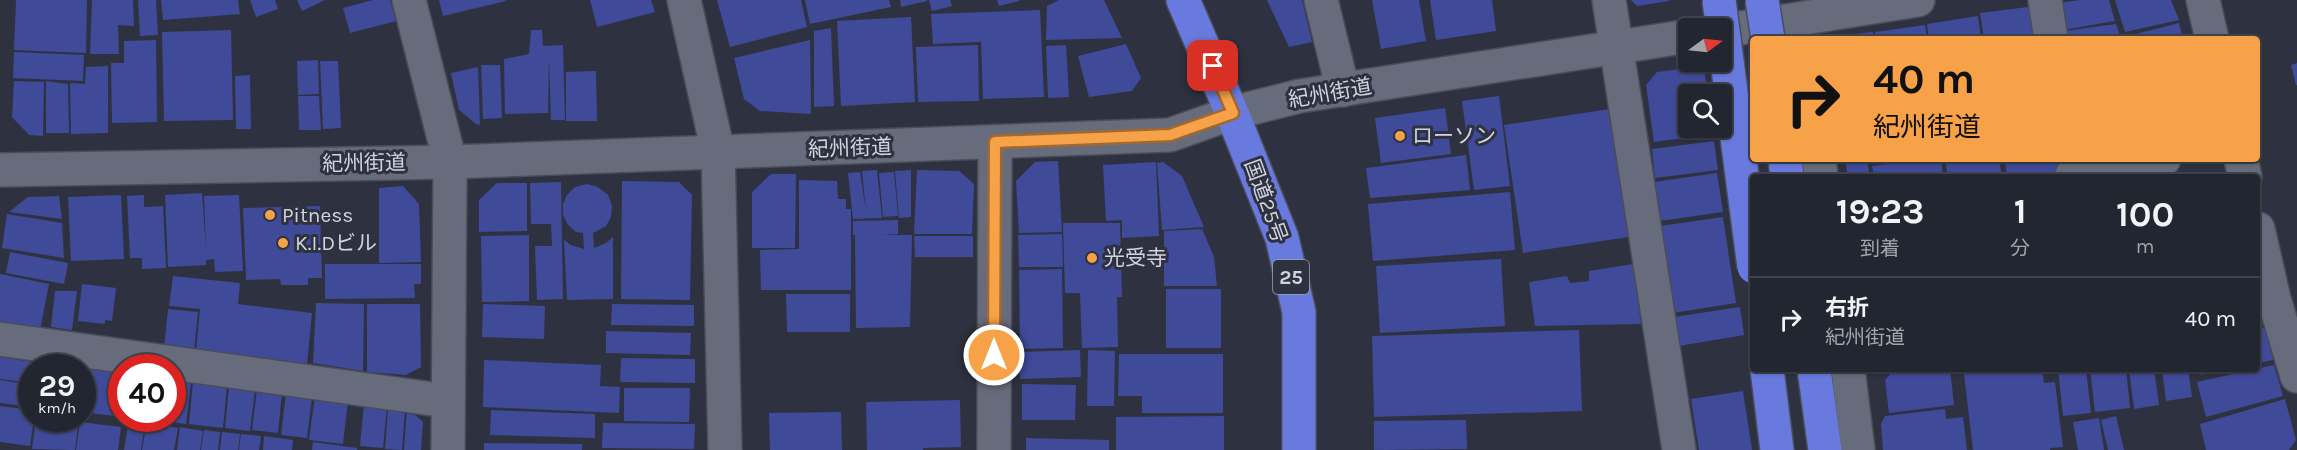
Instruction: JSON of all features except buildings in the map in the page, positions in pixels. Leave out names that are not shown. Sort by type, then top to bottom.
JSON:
[{"type":"highway","name":"国道25号","points":[[1183,0],[1233,113],[1282,238],[1299,312],[1299,450]]},
{"type":"highway","points":[[1719,0],[1750,236]]},
{"type":"highway","points":[[1767,372],[1777,450]]},
{"type":"highway","points":[[1814,372],[1825,450]]},
{"type":"street","points":[[409,0],[450,162],[448,450]]},
{"type":"street","points":[[684,0],[718,153],[725,450]]},
{"type":"street","points":[[1321,0],[1343,90]]},
{"type":"street","points":[[1609,0],[1679,450]]},
{"type":"street","points":[[1732,29],[1918,0]]},
{"type":"street","points":[[2044,0],[2050,36]]},
{"type":"street","points":[[2203,0],[2211,36]]},
{"type":"street","name":"紀州街道","points":[[0,170],[450,162],[1170,135],[1233,113],[1300,96],[1678,38]]},
{"type":"street","points":[[994,450],[995,142]]},
{"type":"street","points":[[2071,170],[2139,162]]},
{"type":"street","points":[[2260,237],[2297,376]]},
{"type":"street","points":[[0,339],[447,401]]},
{"type":"street","points":[[1824,372],[1834,450]]},
{"type":"street","points":[[1848,372],[1858,450]]},
{"type":"place","name":"ローソン","points":[[1400,136]]},
{"type":"place","name":"Pitness","points":[[270,215]]},
{"type":"place","name":"K.I.Dビル","points":[[283,243]]},
{"type":"place","name":"光受寺","points":[[1092,258]]},
{"type":"route","points":[[994,355],[995,142],[1170,135],[1233,113],[1213,66]]}]
